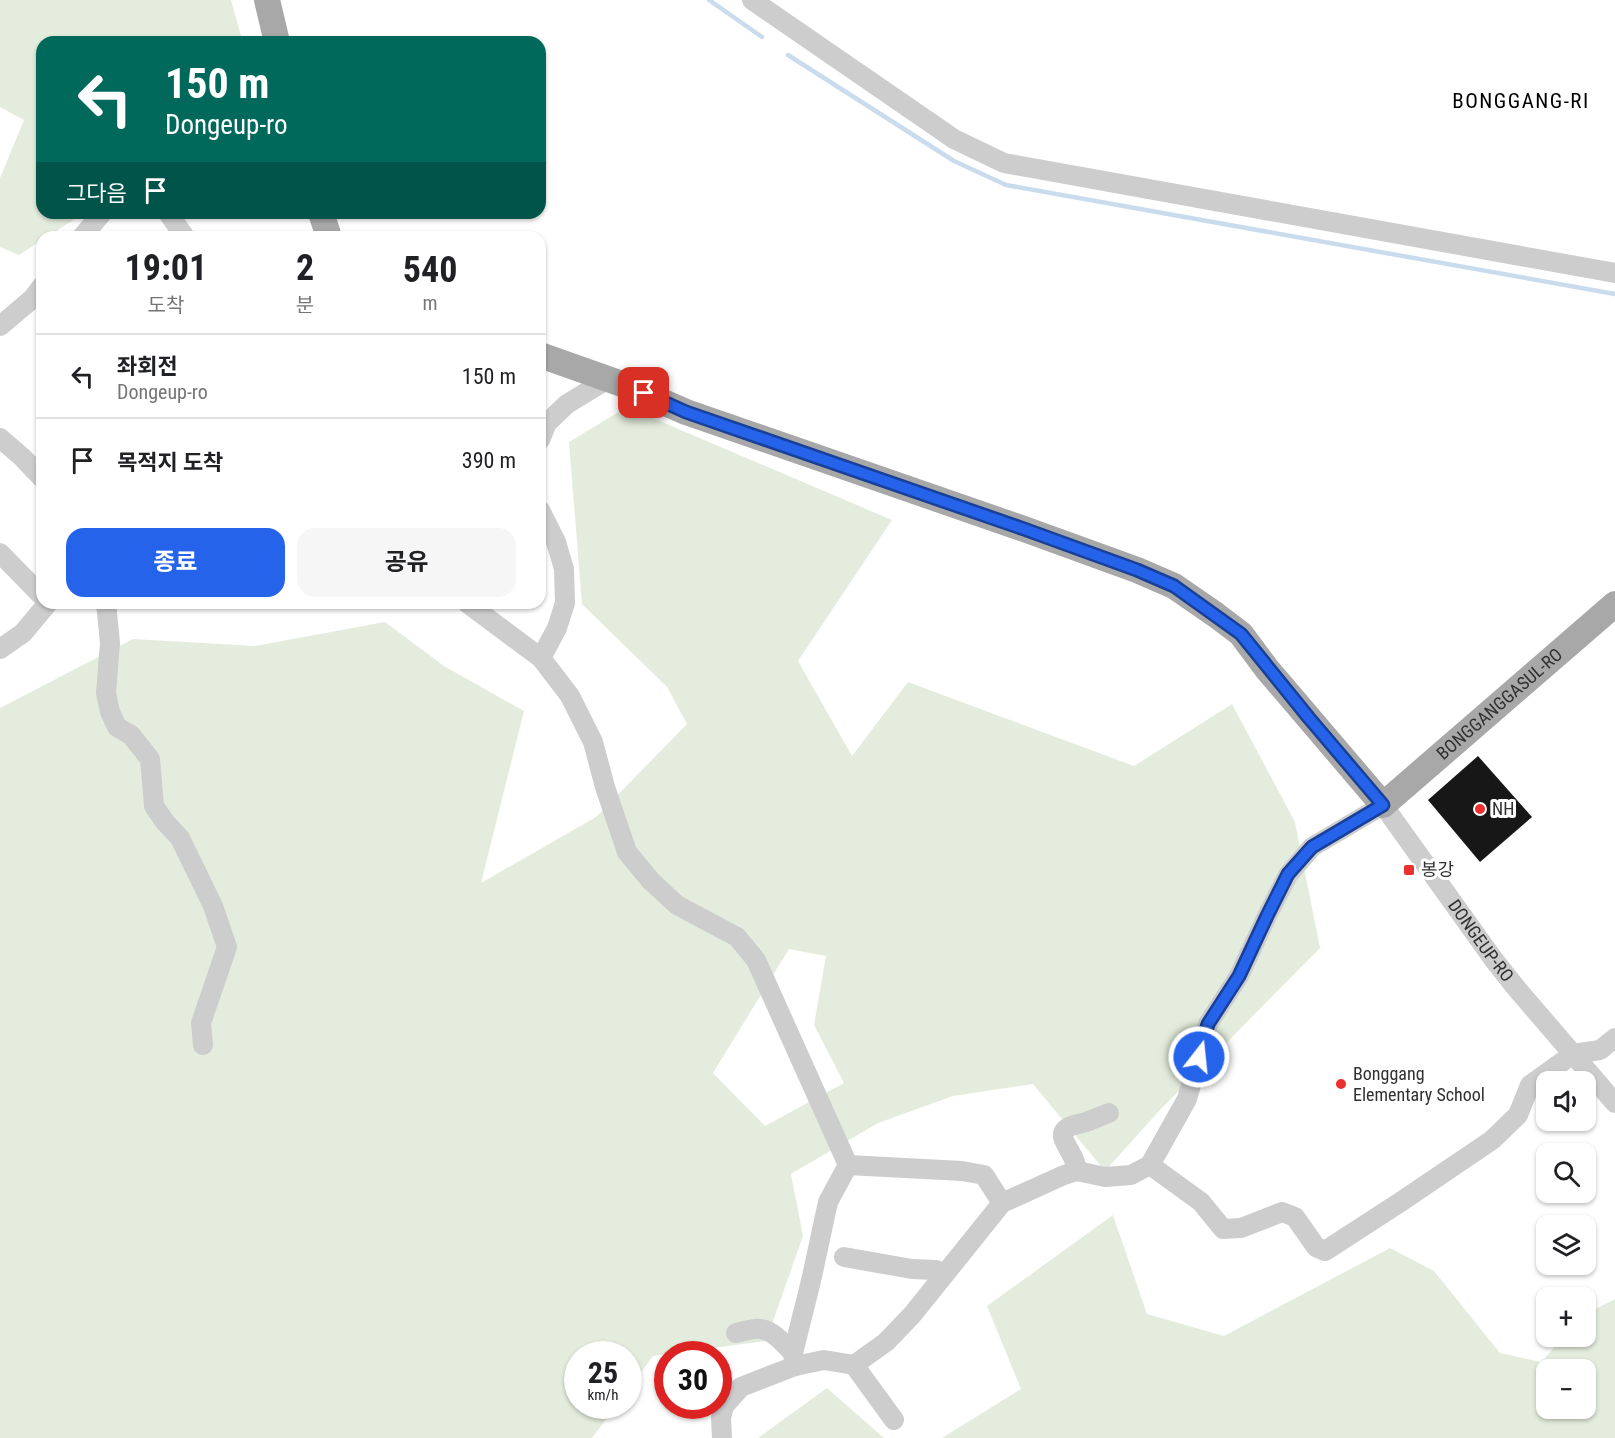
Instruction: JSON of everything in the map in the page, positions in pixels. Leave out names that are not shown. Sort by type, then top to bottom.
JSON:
[{"type":"main road","points":[[267,0],[273,36]]},
{"type":"main road","name":"DONGEUP-RO","points":[[546,357],[608,378],[686,412],[1024,529],[1137,570],[1174,586],[1241,634],[1275,678],[1383,805]]},
{"type":"main road","name":"BONGGANGGASUL-RO","points":[[1383,805],[1615,604]]},
{"type":"street","points":[[752,0],[954,139],[1004,163],[1615,273]]},
{"type":"street","points":[[87,231],[97,219]]},
{"type":"street","points":[[0,326],[36,294]]},
{"type":"street","points":[[546,425],[567,404],[608,378]]},
{"type":"street","points":[[0,438],[36,472]]},
{"type":"street","points":[[541,658],[557,628],[565,603],[564,569],[556,542],[546,522]]},
{"type":"street","points":[[0,553],[36,590]]},
{"type":"street","points":[[0,649],[23,633],[43,609]]},
{"type":"street","points":[[107,609],[110,644],[106,693],[110,712],[117,727],[131,735],[150,759],[154,806],[180,838],[213,906],[226,947],[201,1023],[203,1045]]},
{"type":"street","points":[[475,609],[541,658],[570,696],[593,742],[605,787],[627,852],[651,881],[677,905],[737,937],[756,960],[848,1165]]},
{"type":"street","points":[[854,1365],[886,1342],[912,1315],[1002,1203],[1077,1171],[1105,1177],[1122,1176],[1131,1175],[1150,1165],[1187,1099],[1208,1024],[1239,976],[1288,874],[1312,847],[1383,805]]},
{"type":"street","name":"DONGEUP-RO","points":[[1383,805],[1494,960],[1615,1103]]},
{"type":"street","points":[[1150,1165],[1201,1202],[1223,1228],[1241,1228],[1282,1212],[1295,1217],[1316,1247],[1325,1251],[1492,1140],[1518,1115],[1530,1085],[1573,1054],[1600,1050],[1615,1038]]},
{"type":"street","points":[[1077,1171],[1077,1163],[1064,1141],[1064,1131],[1072,1125],[1109,1113]]},
{"type":"street","points":[[848,1165],[962,1171],[984,1175],[1002,1203]]},
{"type":"street","points":[[794,1360],[828,1202],[848,1165]]},
{"type":"street","points":[[844,1257],[912,1269],[936,1270],[945,1274]]},
{"type":"street","points":[[736,1333],[756,1328],[764,1329],[777,1338],[794,1360]]},
{"type":"street","points":[[722,1438],[721,1418],[724,1406],[741,1387],[794,1360],[824,1360],[854,1365],[894,1420]]},
{"type":"green space","points":[[0,0],[231,0],[241,36],[36,36],[36,219],[75,219],[56,231],[36,231],[36,244],[19,255],[0,247],[0,178],[24,120],[0,107]]},
{"type":"green space","points":[[627,407],[892,520],[798,661],[852,756],[908,682],[1134,766],[1232,704],[1295,822],[1320,948],[1159,1111],[1105,1171],[1033,1084],[953,1096],[878,1123],[791,1174],[803,1236],[766,1341],[732,1346],[732,1341],[654,1341],[654,1356],[642,1371],[642,1341],[564,1341],[564,1419],[606,1419],[592,1438],[0,1438],[0,708],[133,639],[255,646],[385,622],[444,666],[524,711],[481,883],[596,817],[687,724],[667,687],[582,604],[569,442]],"holes":[[[789,949],[826,956],[814,1025],[844,1083],[765,1126],[713,1073]]]},
{"type":"green space","points":[[1113,1215],[1147,1314],[1224,1336],[1390,1248],[1434,1271],[1500,1353],[1536,1361],[1536,1419],[1596,1419],[1596,1359],[1544,1359],[1555,1347],[1596,1347],[1596,1309],[1615,1299],[1615,1438],[942,1438],[1021,1389],[987,1306]]},
{"type":"green space","points":[[827,1388],[884,1438],[758,1438]]},
{"type":"building","name":"NH","points":[[1478,756],[1532,817],[1480,862],[1428,800]]},
{"type":"waterway","points":[[709,0],[762,37]]},
{"type":"waterway","points":[[788,55],[954,161],[1006,185],[1615,294]]},
{"type":"place","name":"NH","points":[[1480,809]]},
{"type":"place","name":"봉강","points":[[1409,870]]},
{"type":"place","name":"Bonggang Elementary School","points":[[1341,1084]]},
{"type":"district","name":"BONGGANG-RI","points":[[1521,101]]},
{"type":"route","points":[[644,393],[686,412],[1137,570],[1174,586],[1241,634],[1267,669],[1383,805],[1312,847],[1288,874],[1239,976],[1208,1024],[1199,1057]]}]
